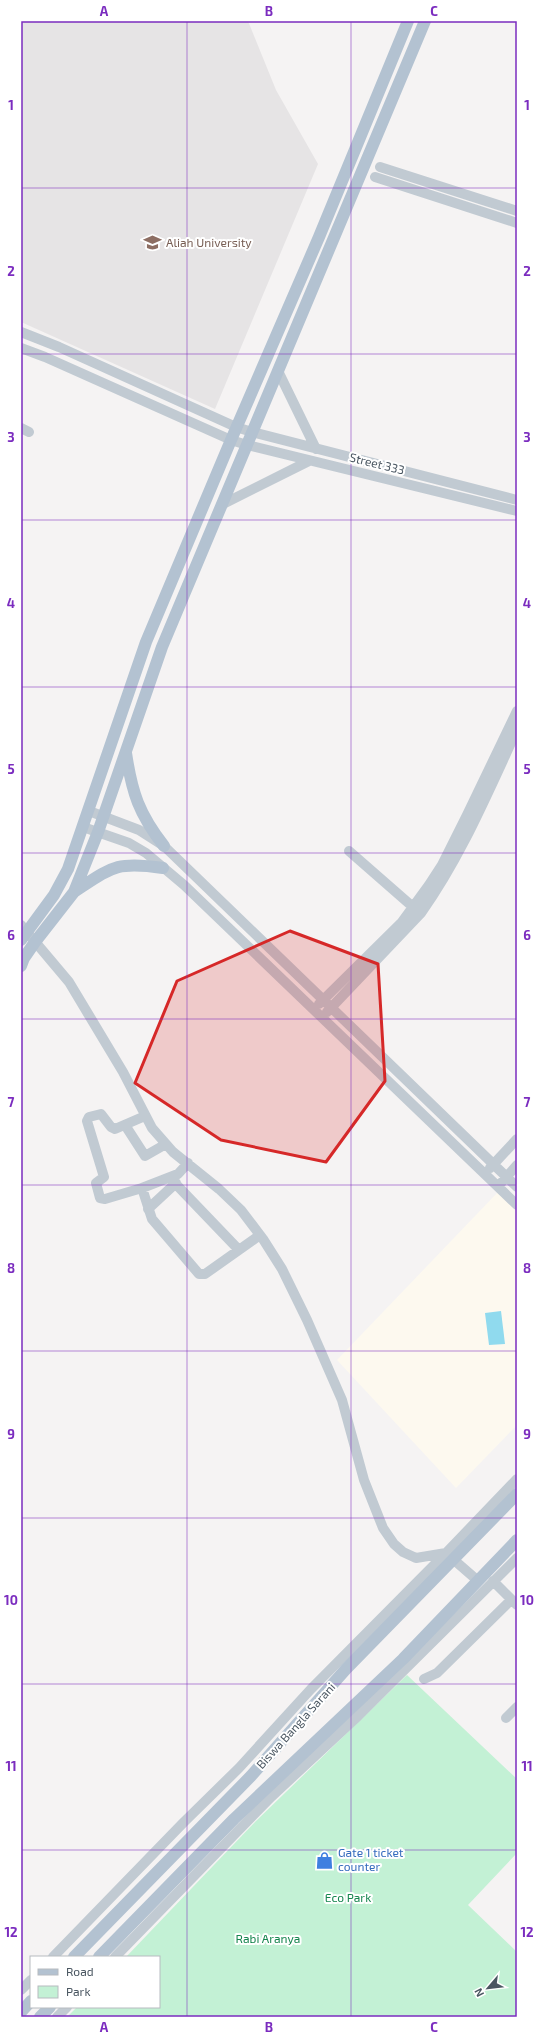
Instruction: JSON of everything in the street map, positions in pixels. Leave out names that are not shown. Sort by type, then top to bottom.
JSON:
[{"type":"main road","points":[[23,933],[61,884],[89,811],[146,642],[236,427],[312,252],[408,21]]},
{"type":"main road","points":[[21,966],[24,958],[35,942],[74,892],[98,832],[162,647],[425,21]]},
{"type":"main road","points":[[126,750],[136,801],[144,818],[164,846]]},
{"type":"main road","points":[[74,892],[98,876],[117,867],[139,865],[163,868]]},
{"type":"main road","name":"Biswa Bangla Sarani","points":[[75,1956],[251,1776],[346,1669],[450,1557],[517,1494]]},
{"type":"main road","name":"Biswa Bangla Sarani","points":[[100,1956],[234,1819],[403,1659],[477,1580],[517,1540]]},
{"type":"main road","points":[[21,2012],[30,2002]]},
{"type":"main road","points":[[40,2017],[49,2008]]},
{"type":"street","points":[[380,167],[517,211]]},
{"type":"street","points":[[375,177],[517,223]]},
{"type":"street","name":"Street 333","points":[[21,332],[59,347],[236,427],[517,500]]},
{"type":"street","name":"Street 333","points":[[21,348],[45,357],[231,440],[309,461],[517,511]]},
{"type":"street","points":[[278,371],[316,449]]},
{"type":"street","points":[[221,505],[309,461]]},
{"type":"street","points":[[314,1010],[402,922],[413,907],[442,864],[517,711]]},
{"type":"street","points":[[322,1017],[421,914],[433,897],[451,868],[517,730]]},
{"type":"street","points":[[89,811],[139,830],[164,846],[517,1187]]},
{"type":"street","points":[[83,827],[128,843],[146,853],[184,885],[517,1205]]},
{"type":"street","points":[[349,851],[413,907]]},
{"type":"street","points":[[23,933],[35,942],[69,982],[123,1072],[152,1128],[166,1144],[233,1202],[260,1235],[282,1269],[325,1359],[342,1400],[364,1480],[383,1528],[394,1544],[403,1552],[416,1558],[450,1557],[477,1580]]},
{"type":"street","points":[[145,1116],[115,1129],[101,1114],[89,1117],[88,1121],[104,1177],[96,1183],[100,1198],[105,1199],[173,1181]]},
{"type":"street","points":[[125,1125],[144,1156],[166,1144]]},
{"type":"street","points":[[484,1174],[517,1139]]},
{"type":"street","points":[[148,1209],[188,1163]]},
{"type":"street","points":[[498,1187],[517,1165]]},
{"type":"street","points":[[173,1181],[239,1250]]},
{"type":"street","points":[[142,1188],[152,1219],[201,1275],[260,1235]]},
{"type":"street","points":[[54,1956],[184,1822],[239,1768],[311,1689],[450,1557],[517,1479]]},
{"type":"street","points":[[116,1956],[271,1797],[358,1716],[493,1581],[513,1568],[517,1558]]},
{"type":"street","points":[[495,1563],[513,1568]]},
{"type":"street","points":[[424,1679],[437,1673],[514,1602],[493,1581]]},
{"type":"street","points":[[506,1718],[517,1707]]},
{"type":"street","points":[[21,1990],[30,1981]]},
{"type":"street","points":[[57,2017],[66,2008]]},
{"type":"highlighted area","points":[[290,931],[378,964],[385,1081],[326,1162],[221,1140],[135,1083],[177,981]]},
{"type":"shaded area","name":"Aliah University","points":[[21,21],[248,21],[276,90],[318,164],[215,409],[21,322]]},
{"type":"shaded area","points":[[499,1191],[517,1208],[517,1425],[456,1488],[337,1360]]},
{"type":"green space","name":"Eco Park","points":[[407,1675],[517,1779],[517,1853],[468,1905],[517,1952],[517,2017],[67,2017],[76,2008],[160,2008],[160,1956],[127,1956],[256,1821]]},
{"type":"water","points":[[501,1311],[505,1344],[489,1345],[485,1313]]},
{"type":"place","name":"Aliah University","points":[[153,243]]},
{"type":"place","name":"Gate 1 ticket counter","points":[[325,1860]]},
{"type":"park label","name":"Rabi Aranya","points":[[268,1939]]}]
